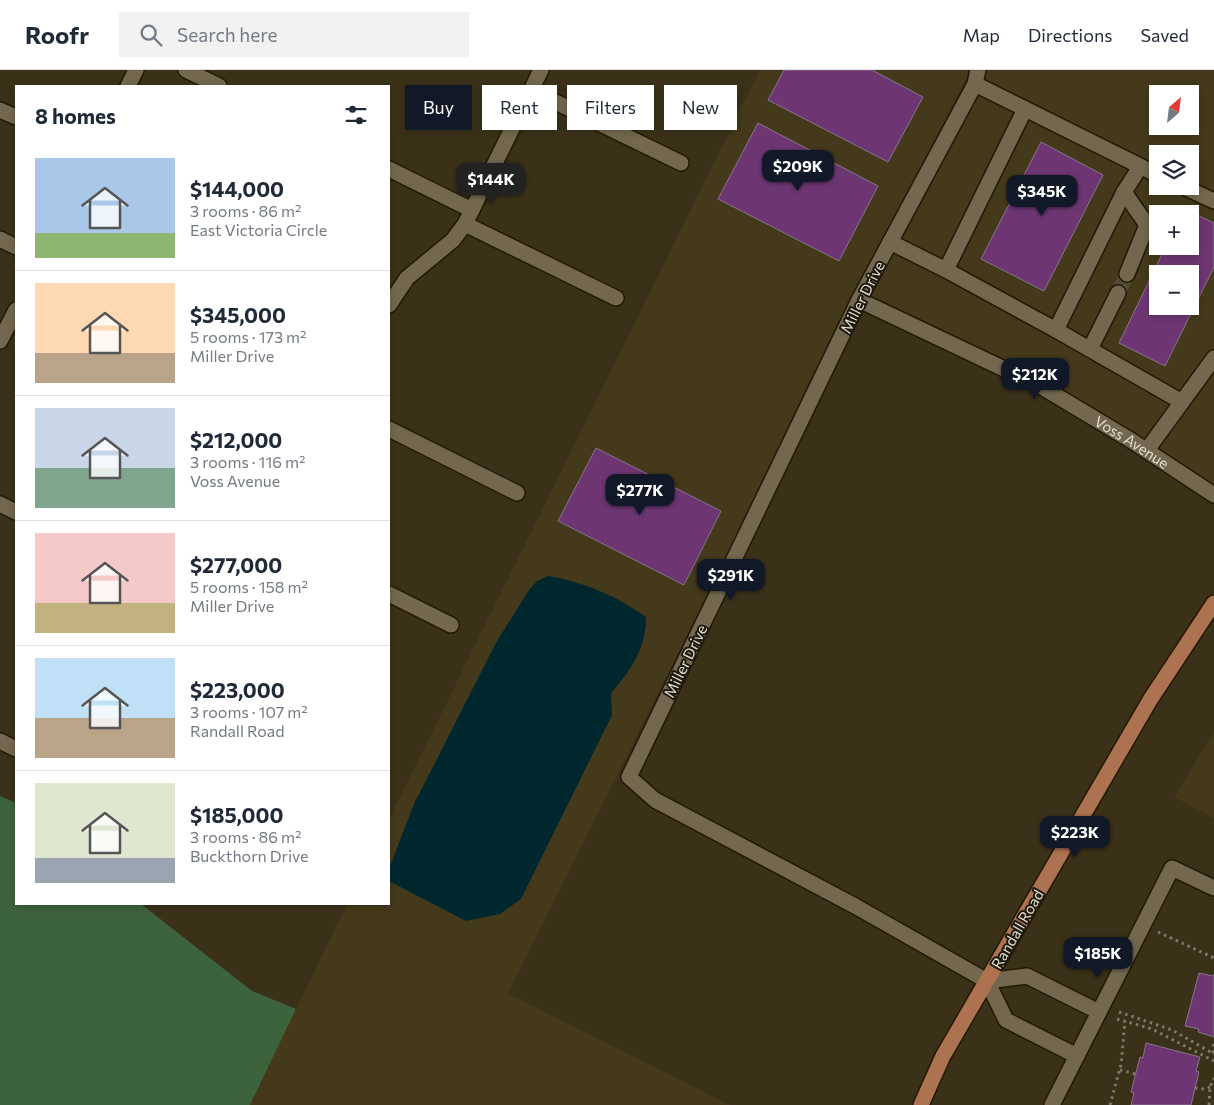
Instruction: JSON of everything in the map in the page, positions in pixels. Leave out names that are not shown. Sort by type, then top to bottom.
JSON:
[{"type":"main road","name":"Randall Road","points":[[921,1105],[943,1056],[1150,700],[1214,603]]},
{"type":"street","points":[[128,85],[136,70]]},
{"type":"street","points":[[186,70],[217,85]]},
{"type":"street","points":[[534,85],[541,70]]},
{"type":"street","points":[[977,77],[1025,109],[1149,171]]},
{"type":"street","name":"Miller Drive","points":[[977,77],[859,300],[629,777],[655,800],[855,906],[987,981]]},
{"type":"street","points":[[557,103],[680,163]]},
{"type":"street","points":[[946,270],[1025,109]]},
{"type":"street","points":[[0,110],[15,117]]},
{"type":"street","points":[[390,304],[407,278],[453,240],[468,217],[511,130]]},
{"type":"street","points":[[1056,330],[1124,192],[1140,167]]},
{"type":"street","points":[[390,171],[468,217],[616,298]]},
{"type":"street","points":[[1124,192],[1147,225],[1127,274]]},
{"type":"street","points":[[1199,194],[1214,202]]},
{"type":"street","points":[[0,239],[15,246]]},
{"type":"street","points":[[890,242],[1056,330],[1182,402]]},
{"type":"street","points":[[1090,349],[1118,293]]},
{"type":"street","name":"Voss Avenue","points":[[859,300],[1042,387],[1147,450],[1214,495]]},
{"type":"street","points":[[0,341],[14,319]]},
{"type":"street","points":[[1147,450],[1214,358]]},
{"type":"street","points":[[390,429],[518,493]]},
{"type":"street","points":[[0,504],[15,512]]},
{"type":"street","points":[[390,594],[451,625]]},
{"type":"street","points":[[0,741],[15,748]]},
{"type":"street","points":[[1052,1105],[1077,1056],[1106,1015],[1172,868],[1214,888]]},
{"type":"street","points":[[1077,1056],[1006,1020],[987,981],[1027,976],[1106,1015]]},
{"type":"path","points":[[1155,930],[1192,950],[1214,958]]},
{"type":"path","points":[[1115,1011],[1152,1021],[1214,1054]]},
{"type":"path","points":[[1106,1015],[1152,1028],[1213,1061],[1214,1041]]},
{"type":"path","points":[[1110,1105],[1120,1070],[1125,1021]]},
{"type":"path","points":[[1120,1070],[1135,1074]]},
{"type":"path","points":[[1209,1105],[1210,1087],[1214,1078]]},
{"type":"path","points":[[1195,1088],[1206,1089],[1210,1087]]},
{"type":"shaded area","points":[[760,70],[970,70],[508,993],[730,1105],[250,1105],[347,905],[390,905],[390,817],[730,130],[737,130],[737,116]]},
{"type":"shaded area","points":[[988,70],[1214,70],[1214,490],[868,295],[978,93]]},
{"type":"shaded area","points":[[1214,732],[1214,818],[1174,797]]},
{"type":"green space","points":[[0,796],[15,803],[15,905],[142,905],[252,991],[296,1009],[250,1105],[0,1105]]},
{"type":"water","points":[[548,576],[588,586],[611,596],[646,617],[644,638],[631,667],[611,693],[612,715],[521,899],[500,914],[466,921],[390,882],[390,866],[414,804],[497,641],[529,590],[537,581]]},
{"type":"building","points":[[784,70],[872,70],[923,97],[888,162],[768,100]]},
{"type":"building","points":[[758,123],[878,186],[839,261],[718,199]]},
{"type":"building","points":[[1041,142],[1103,175],[1044,291],[981,259]]},
{"type":"building","points":[[1199,216],[1214,223],[1214,267],[1199,297],[1199,265],[1157,265],[1162,255],[1199,255]]},
{"type":"building","points":[[1149,281],[1149,315],[1190,315],[1165,366],[1119,343]]},
{"type":"building","points":[[596,448],[721,511],[684,585],[558,521]]},
{"type":"building","points":[[1199,973],[1213,976],[1214,974],[1214,1037],[1198,1032],[1199,1029],[1185,1026]]},
{"type":"building","points":[[1146,1043],[1200,1057],[1196,1071],[1199,1072],[1191,1105],[1131,1105],[1134,1093],[1131,1092],[1140,1057],[1143,1058]]},
{"type":"tunnel","points":[[1118,293],[1127,274]]}]
